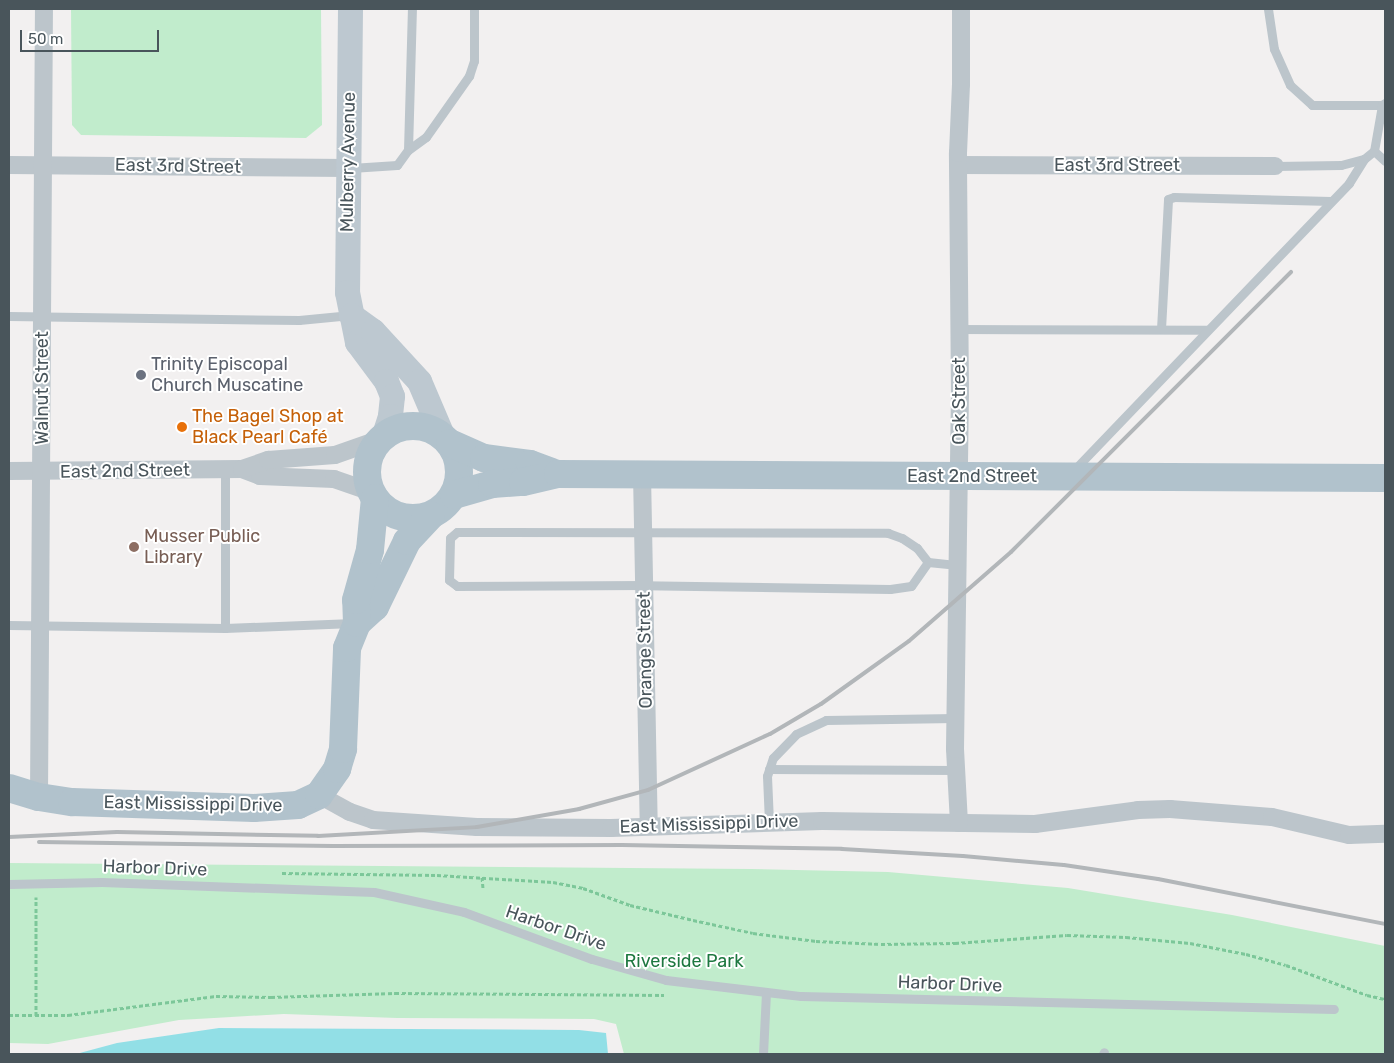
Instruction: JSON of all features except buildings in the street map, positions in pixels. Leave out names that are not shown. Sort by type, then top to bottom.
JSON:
[{"type":"main road","name":"Mulberry Avenue","points":[[350,9],[346,292],[357,342],[386,381],[392,396],[390,416],[381,438]]},
{"type":"main road","points":[[351,315],[373,331],[419,381],[446,439],[457,455],[460,468],[459,482],[454,495],[444,507],[431,515],[407,541],[375,607],[357,623]]},
{"type":"main road","points":[[319,794],[337,770],[343,749],[348,648],[357,623],[356,600],[370,550],[373,495],[367,478],[367,465],[371,452],[381,438],[406,425],[419,425],[446,439]]},
{"type":"main road","name":"East 2nd Street","points":[[446,439],[484,458],[530,464],[558,474]]},
{"type":"main road","name":"East 2nd Street","points":[[454,495],[492,484],[522,482],[558,474],[1385,478]]},
{"type":"main road","points":[[373,495],[391,512],[404,517],[418,518],[431,515]]},
{"type":"main road","name":"East Mississippi Drive","points":[[9,788],[39,797],[72,802],[254,808],[298,805],[319,794]]},
{"type":"main road","name":"East Mississippi Drive","points":[[9,805],[39,797]]},
{"type":"street","name":"Walnut Street","points":[[39,797],[44,9]]},
{"type":"street","name":"Oak Street","points":[[959,823],[956,770],[955,600],[958,565],[959,476],[961,9]]},
{"type":"street","name":"East 3rd Street","points":[[9,165],[348,168]]},
{"type":"street","name":"East 3rd Street","points":[[959,165],[1275,166]]},
{"type":"street","name":"East 2nd Street","points":[[233,470],[268,460],[335,455],[381,438]]},
{"type":"street","name":"East 2nd Street","points":[[9,471],[233,470],[260,476],[334,479],[373,495]]},
{"type":"street","name":"Orange Street","points":[[642,474],[649,826]]},
{"type":"street","name":"East Mississippi Drive","points":[[319,794],[350,812],[373,820],[497,828],[769,822],[1035,824],[1138,810],[1170,809],[1272,817],[1350,836],[1385,834]]},
{"type":"lane","points":[[408,150],[412,9]]},
{"type":"lane","points":[[348,168],[397,165],[408,150],[426,137],[469,76],[474,61],[474,9]]},
{"type":"lane","points":[[1069,476],[1331,201],[1348,182],[1364,159],[1374,151],[1384,104],[1312,105],[1290,85],[1274,49],[1268,9]]},
{"type":"lane","points":[[1374,151],[1385,161]]},
{"type":"lane","points":[[1275,166],[1341,165],[1364,159]]},
{"type":"lane","points":[[1161,329],[1168,199],[1174,196],[1331,201]]},
{"type":"lane","points":[[9,316],[299,320],[351,315]]},
{"type":"lane","points":[[959,329],[1207,330]]},
{"type":"lane","points":[[225,628],[233,470]]},
{"type":"lane","points":[[928,562],[911,586],[890,589],[644,585],[457,586],[449,580],[450,538],[457,532],[888,533],[902,538],[917,548],[928,562],[958,565]]},
{"type":"lane","points":[[9,625],[225,628],[357,623]]},
{"type":"lane","points":[[769,822],[767,776],[773,758],[782,746],[796,734],[826,720],[956,718]]},
{"type":"lane","points":[[769,770],[956,770]]},
{"type":"lane","name":"Harbor Drive","points":[[9,884],[102,882],[374,892],[464,912],[592,959],[673,981],[801,996],[1334,1009]]},
{"type":"lane","points":[[763,1054],[766,992]]},
{"type":"path","points":[[278,873],[482,878],[553,882],[583,888],[630,905],[710,924],[753,933],[816,941],[880,944],[955,943],[1067,935],[1126,937],[1190,943],[1270,961],[1367,995],[1385,999]]},
{"type":"path","points":[[482,878],[483,889]]},
{"type":"path","points":[[36,883],[36,1016]]},
{"type":"path","points":[[9,1015],[36,1016],[122,1009],[216,996],[271,997],[395,993],[670,995],[673,981]]},
{"type":"green space","points":[[71,9],[321,9],[322,125],[306,138],[81,135],[72,125]]},
{"type":"green space","name":"Riverside Park","points":[[9,863],[751,869],[888,872],[1068,888],[1232,915],[1385,946],[1385,1054],[622,1054],[9,1045]]},
{"type":"water","points":[[179,1023],[614,1026],[622,1054],[9,1054]]},
{"type":"pier","points":[[284,1014],[397,1018],[594,1019],[616,1024],[624,1054],[608,1054],[606,1033],[579,1030],[219,1028],[117,1043],[76,1054],[9,1054],[9,1043],[48,1044],[179,1020]]},
{"type":"railway","points":[[9,837],[117,832],[318,836],[477,827],[579,809],[648,790],[770,734],[821,704],[909,641],[1011,552],[1291,272]]},
{"type":"railway","points":[[39,842],[333,846],[622,845],[842,849],[963,856],[1064,865],[1158,879],[1385,924]]},
{"type":"place","name":"Trinity Episcopal Church Muscatine","points":[[141,375]]},
{"type":"place","name":"The Bagel Shop at Black Pearl Café","points":[[182,427]]},
{"type":"place","name":"Musser Public Library","points":[[134,547]]}]
